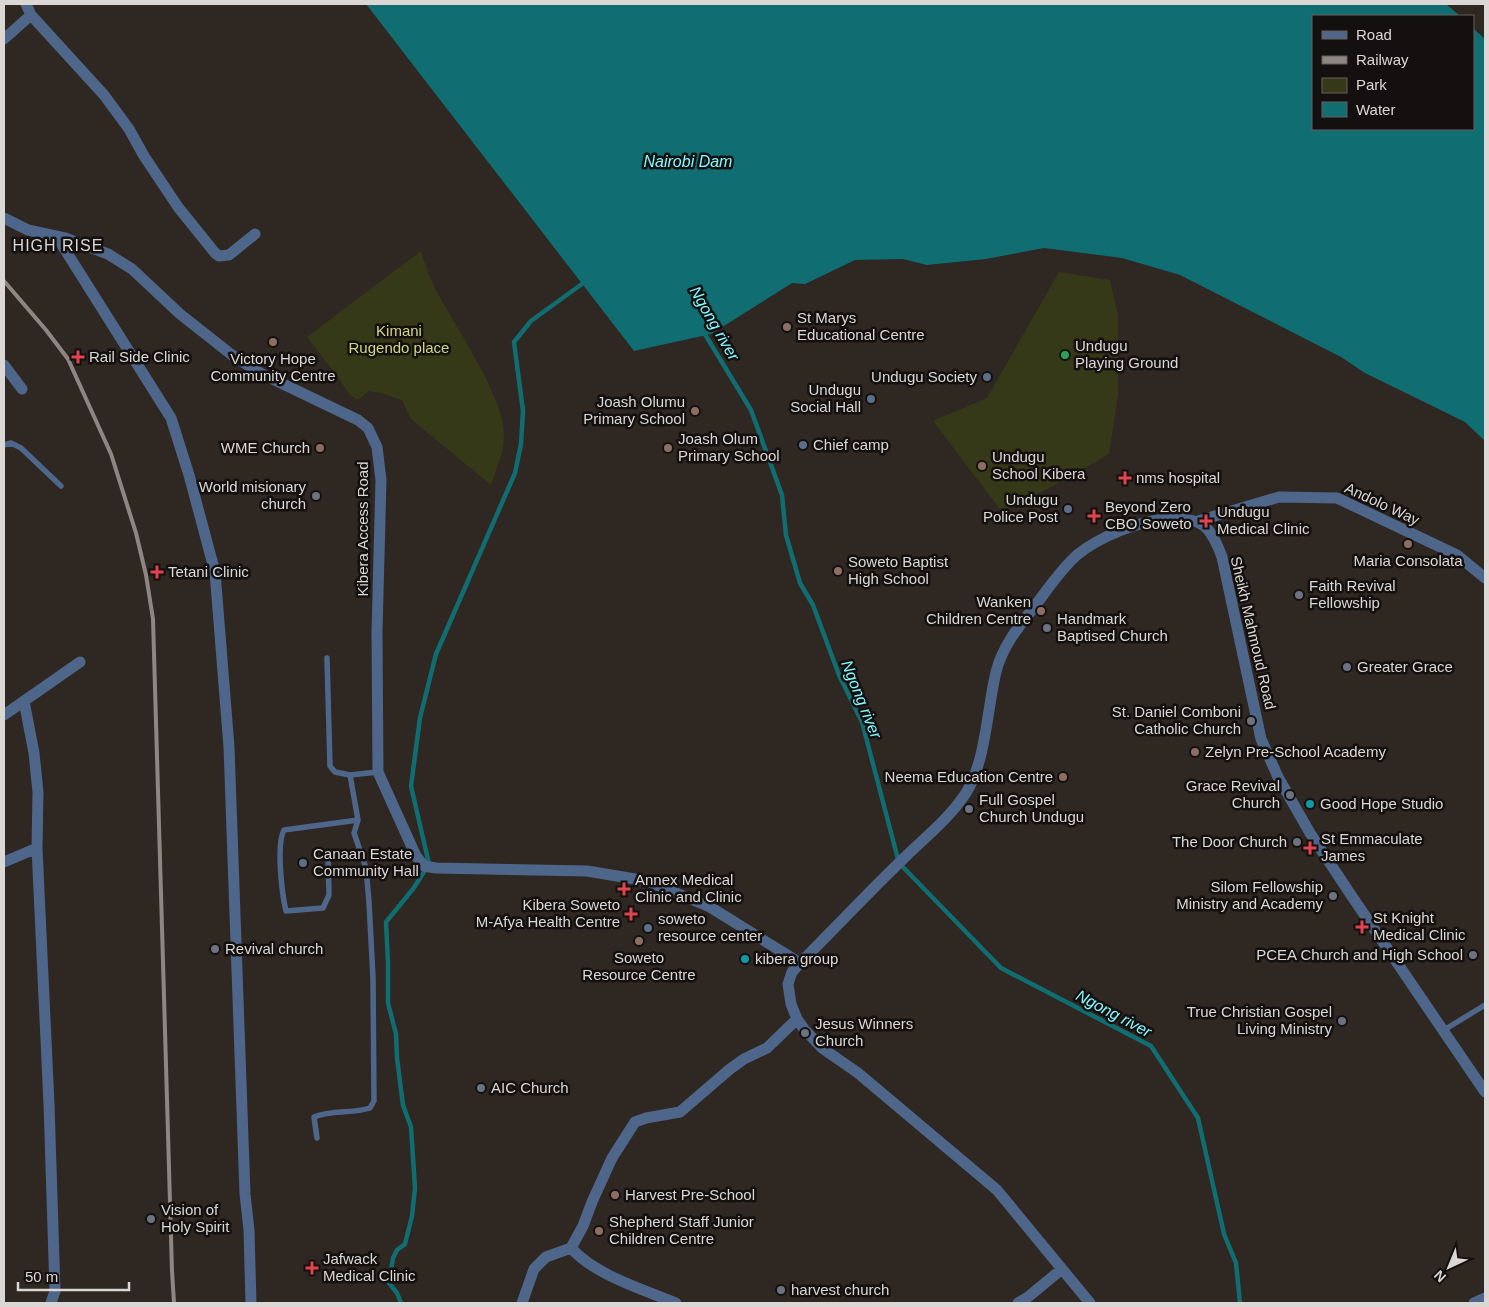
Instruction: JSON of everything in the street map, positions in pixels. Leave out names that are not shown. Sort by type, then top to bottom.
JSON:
[{"type":"street","points":[[26,4],[31,16],[104,95],[129,129],[144,156],[178,207],[215,253],[220,256],[228,255],[255,234]]},
{"type":"street","points":[[4,39],[31,16]]},
{"type":"street","name":"Kibera Access Road","points":[[4,218],[28,230],[65,238],[108,254],[132,269],[180,314],[232,355],[260,372],[358,420],[372,434],[377,447],[381,480],[377,632],[378,772],[416,856],[428,867],[588,871],[647,881],[710,907],[800,963]]},
{"type":"street","points":[[57,236],[171,418],[215,572],[229,747],[245,1194],[249,1230],[252,1303]]},
{"type":"street","points":[[4,366],[22,389]]},
{"type":"street","name":"Andolo Way","points":[[1198,520],[1279,497],[1337,498],[1457,555],[1485,578]]},
{"type":"street","points":[[1090,1303],[997,1190],[858,1073],[822,1048],[804,1029],[797,1019],[791,1004],[788,983],[792,972],[800,963],[949,815],[967,792],[978,767],[1001,655],[1012,636],[1062,571],[1077,555],[1095,543],[1130,528],[1165,519],[1182,518],[1198,520]]},
{"type":"street","name":"Sheikh Mahmoud Road","points":[[1198,520],[1213,536],[1222,557],[1261,739],[1278,777],[1340,880],[1485,1092]]},
{"type":"street","points":[[4,715],[80,662]]},
{"type":"street","points":[[24,701],[34,753],[38,792],[37,848],[55,1281],[55,1290],[50,1303]]},
{"type":"street","points":[[4,862],[37,848]]},
{"type":"street","points":[[522,1303],[534,1269],[546,1257],[571,1248],[583,1226],[612,1158],[635,1122],[646,1118],[680,1112],[730,1069],[744,1059],[767,1048],[797,1019]]},
{"type":"street","points":[[571,1248],[578,1256],[600,1271],[676,1303]]},
{"type":"street","points":[[1018,1303],[1062,1269]]},
{"type":"street","points":[[1474,1303],[1485,1298]]},
{"type":"lane","points":[[4,445],[11,444],[21,448],[61,486]]},
{"type":"lane","points":[[327,658],[330,766],[335,772],[350,775],[378,772]]},
{"type":"lane","points":[[317,1138],[314,1117],[322,1113],[361,1111],[370,1108],[374,1101],[373,978],[369,902],[366,868],[354,833],[358,820],[350,775]]},
{"type":"lane","points":[[328,854],[329,895],[323,908],[286,911],[281,871],[280,836],[284,830],[358,820]]},
{"type":"lane","points":[[1444,1030],[1485,1005]]},
{"type":"green space","name":"Kimani Rugendo place","points":[[421,251],[436,290],[478,362],[502,420],[503,449],[491,485],[411,419],[402,400],[369,391],[358,400],[349,394],[307,337]]},
{"type":"green space","name":"Undugu Playing Ground","points":[[1059,272],[1110,280],[1118,315],[1118,395],[1109,454],[1055,485],[1002,512],[933,421],[987,398]]},
{"type":"water","name":"Nairobi Dam","points":[[366,4],[1446,4],[1459,15],[1312,15],[1312,130],[1474,130],[1474,29],[1485,39],[1485,441],[1465,422],[1365,373],[1341,357],[1180,275],[1122,258],[1044,248],[986,259],[927,265],[903,259],[855,260],[805,284],[792,283],[711,334],[634,351]]},
{"type":"waterway","points":[[401,1303],[397,1293],[389,1283],[393,1258],[397,1250],[405,1244],[412,1216],[415,1188],[411,1127],[403,1105],[396,1034],[388,1003],[386,922],[413,889],[429,864],[411,786],[420,718],[436,654],[515,473],[521,444],[523,411],[514,342],[531,321],[586,281]]},
{"type":"waterway","name":"Ngong river","points":[[703,331],[751,410],[782,495],[786,535],[800,583],[813,605],[839,675],[862,722],[899,863],[1001,968],[1151,1046],[1198,1118],[1224,1234],[1236,1263],[1240,1303]]},
{"type":"railway","points":[[4,281],[68,359],[111,454],[136,533],[146,575],[153,619],[174,1303]]},
{"type":"place","name":"St Marys Educational Centre","points":[[787,327]]},
{"type":"place","name":"Victory Hope Community Centre","points":[[273,342]]},
{"type":"place","name":"Undugu Playing Ground","points":[[1065,355]]},
{"type":"place","name":"Rail Side Clinic","points":[[78,357]]},
{"type":"place","name":"Undugu Society","points":[[987,377]]},
{"type":"place","name":"Undugu Social Hall","points":[[871,399]]},
{"type":"place","name":"Joash Olumu Primary School","points":[[695,411]]},
{"type":"place","name":"Chief camp","points":[[803,445]]},
{"type":"place","name":"WME Church","points":[[320,448]]},
{"type":"place","name":"Joash Olum Primary School","points":[[668,448]]},
{"type":"place","name":"Undugu School Kibera","points":[[982,466]]},
{"type":"place","name":"nms hospital","points":[[1125,478]]},
{"type":"place","name":"World misionary church","points":[[316,496]]},
{"type":"place","name":"Undugu Police Post","points":[[1068,509]]},
{"type":"place","name":"Beyond Zero CBO Soweto","points":[[1094,516]]},
{"type":"place","name":"Undugu Medical Clinic","points":[[1206,521]]},
{"type":"place","name":"Maria Consolata","points":[[1408,544]]},
{"type":"place","name":"Soweto Baptist High School","points":[[838,571]]},
{"type":"place","name":"Tetani Clinic","points":[[157,572]]},
{"type":"place","name":"Faith Revival Fellowship","points":[[1299,595]]},
{"type":"place","name":"Wanken Children Centre","points":[[1041,611]]},
{"type":"place","name":"Handmark Baptised Church","points":[[1047,628]]},
{"type":"place","name":"Greater Grace","points":[[1347,667]]},
{"type":"place","name":"St. Daniel Comboni Catholic Church","points":[[1251,721]]},
{"type":"place","name":"Zelyn Pre-School Academy","points":[[1195,752]]},
{"type":"place","name":"Neema Education Centre","points":[[1063,777]]},
{"type":"place","name":"Grace Revival Church","points":[[1290,795]]},
{"type":"place","name":"Good Hope Studio","points":[[1310,804]]},
{"type":"place","name":"Full Gospel Church Undugu","points":[[969,809]]},
{"type":"place","name":"The Door Church","points":[[1297,842]]},
{"type":"place","name":"St Emmaculate James","points":[[1310,848]]},
{"type":"place","name":"Canaan Estate Community Hall","points":[[303,863]]},
{"type":"place","name":"Annex Medical Clinic and Clinic","points":[[624,889]]},
{"type":"place","name":"Silom Fellowship Ministry and Academy","points":[[1333,896]]},
{"type":"place","name":"Kibera Soweto M-Afya Health Centre","points":[[631,914]]},
{"type":"place","name":"St Knight Medical Clinic","points":[[1362,927]]},
{"type":"place","name":"soweto resource center","points":[[648,928]]},
{"type":"place","name":"Soweto Resource Centre","points":[[639,941]]},
{"type":"place","name":"Revival church","points":[[215,949]]},
{"type":"place","name":"PCEA Church and High School","points":[[1473,955]]},
{"type":"place","name":"kibera group","points":[[745,959]]},
{"type":"place","name":"True Christian Gospel Living Ministry","points":[[1342,1021]]},
{"type":"place","name":"Jesus Winners Church","points":[[805,1033]]},
{"type":"place","name":"AIC Church","points":[[481,1088]]},
{"type":"place","name":"Harvest Pre-School","points":[[615,1195]]},
{"type":"place","name":"Vision of Holy Spirit","points":[[151,1219]]},
{"type":"place","name":"Shepherd Staff Junior Children Centre","points":[[599,1231]]},
{"type":"place","name":"Jafwack Medical Clinic","points":[[312,1268]]},
{"type":"place","name":"harvest church","points":[[781,1290]]},
{"type":"district","name":"HIGH RISE","points":[[58,245]]}]
